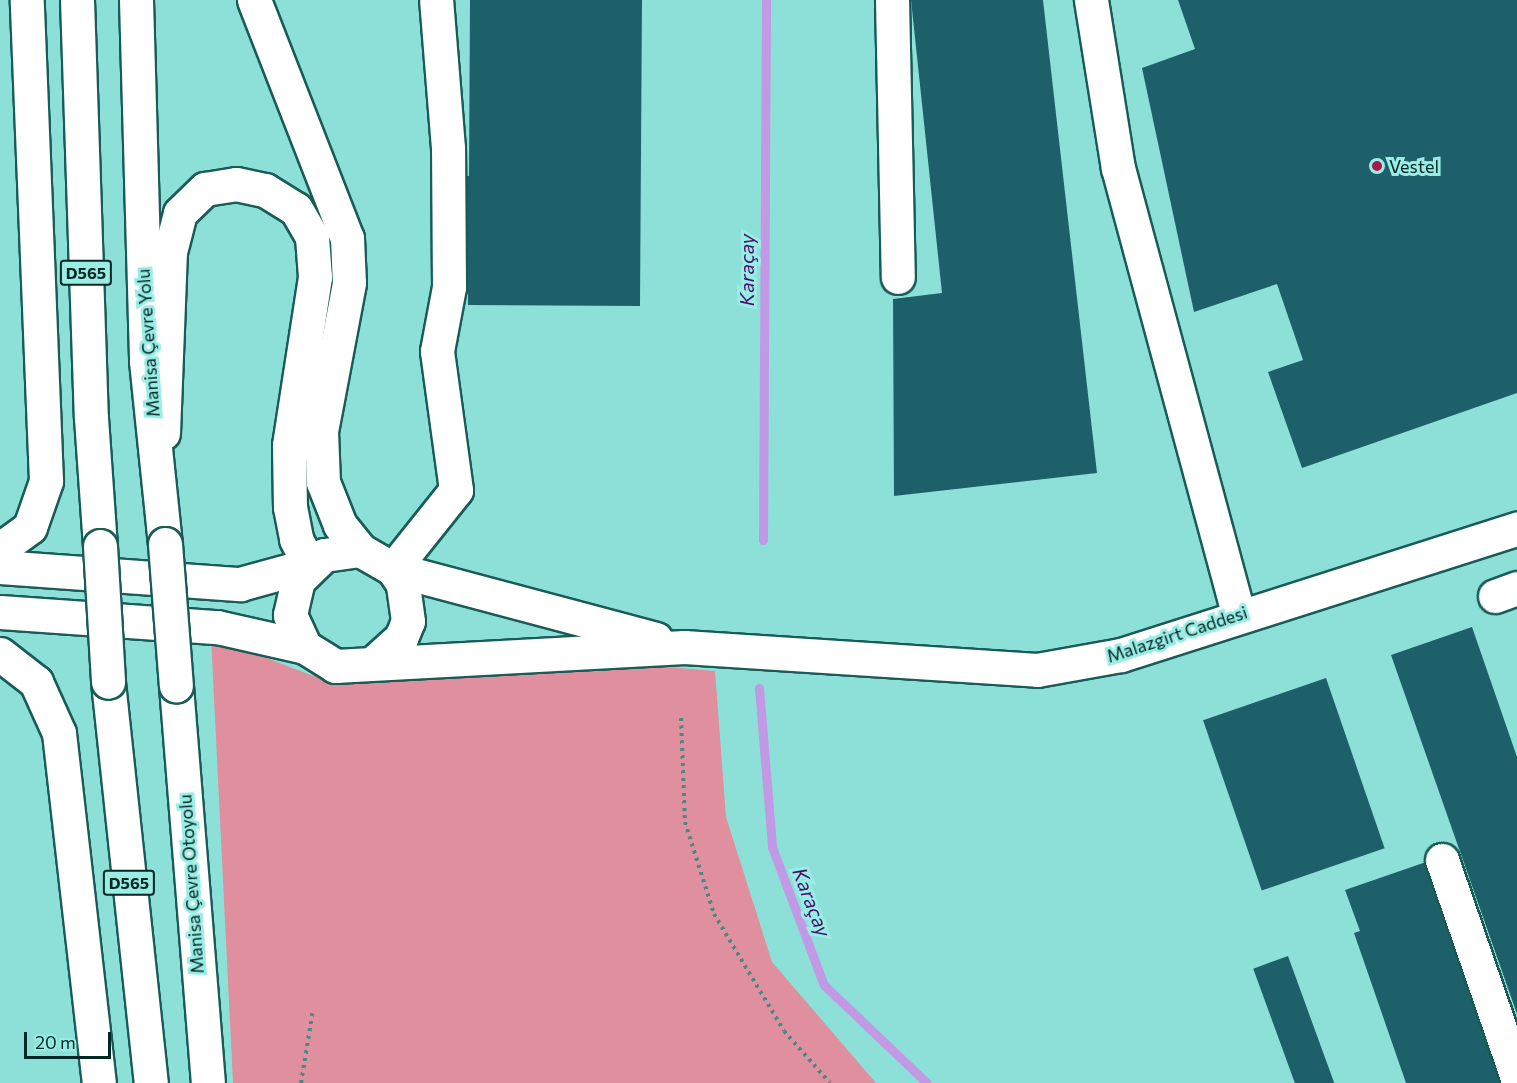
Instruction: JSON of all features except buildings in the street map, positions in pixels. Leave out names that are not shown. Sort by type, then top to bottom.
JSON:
[{"type":"main road","points":[[0,549],[30,527],[46,481],[27,0]]},
{"type":"main road","name":"D565","points":[[77,0],[91,418],[108,682],[151,1083]]},
{"type":"main road","name":"Manisa Çevre Yolu","points":[[136,0],[146,362],[160,482],[176,686]]},
{"type":"main road","points":[[254,0],[346,238],[349,283],[321,430],[323,482],[340,525],[360,550],[393,569],[684,647]]},
{"type":"main road","points":[[393,569],[456,490],[436,351],[449,287],[448,148],[436,0]]},
{"type":"main road","points":[[892,0],[898,276]]},
{"type":"main road","points":[[1091,0],[1118,168],[1238,614]]},
{"type":"main road","points":[[160,482],[170,252],[180,213],[205,189],[236,184],[265,190],[296,209],[312,237],[315,278],[289,445],[290,507],[296,539],[309,565]]},
{"type":"main road","name":"Malazgirt Caddesi","points":[[684,647],[857,662],[1037,670],[1120,655],[1238,614],[1517,530]]},
{"type":"main road","points":[[0,567],[240,584],[309,565],[342,550],[360,550]]},
{"type":"main road","points":[[305,647],[295,633],[291,597],[309,565]]},
{"type":"main road","points":[[373,663],[401,638],[408,621],[408,602],[393,569]]},
{"type":"main road","points":[[0,612],[217,627],[305,647],[335,666],[684,647]]},
{"type":"main road","points":[[0,654],[36,682],[59,733],[99,1083]]},
{"type":"main road","name":"Manisa Çevre Otoyolu","points":[[176,686],[208,1083]]},
{"type":"main road","points":[[1442,860],[1517,1078]]},
{"type":"path","points":[[681,718],[685,822],[714,914],[784,1031],[830,1083]]},
{"type":"path","points":[[301,1083],[313,1010]]},
{"type":"shaded area","points":[[211,637],[319,678],[388,681],[552,657],[715,671],[726,817],[772,962],[876,1083],[233,1083]]},
{"type":"waterway","name":"Karaçay","points":[[763,540],[766,0]]},
{"type":"waterway","name":"Karaçay","points":[[759,688],[772,847],[824,985],[927,1083]]},
{"type":"place","name":"Vestel","points":[[1377,166]]}]
